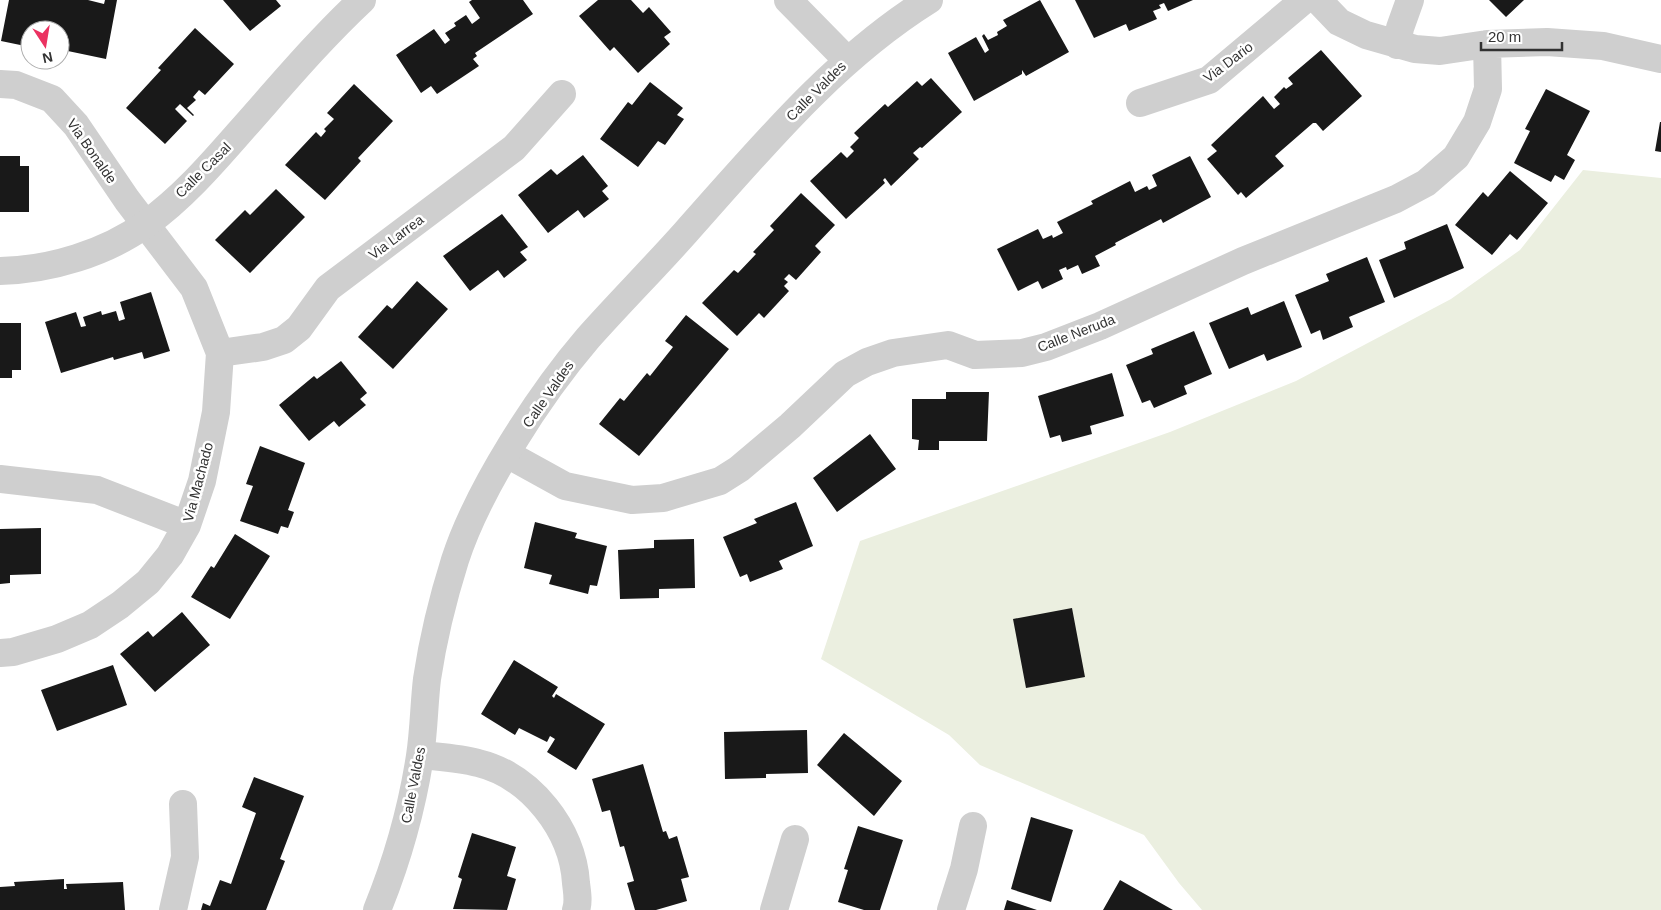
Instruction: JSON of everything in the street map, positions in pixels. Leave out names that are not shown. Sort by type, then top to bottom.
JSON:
[{"type":"street","name":"Calle Casal","points":[[0,271],[16,271],[61,263],[105,247],[146,224],[200,178],[334,26],[362,0]]},
{"type":"street","points":[[788,0],[847,60]]},
{"type":"street","name":"Calle Valdes","points":[[377,910],[386,888],[406,823],[420,755],[427,679],[439,619],[456,558],[481,500],[507,454],[541,402],[588,339],[787,119],[847,60],[908,13],[929,0]]},
{"type":"street","name":"Via Dario","points":[[1140,103],[1208,80],[1304,0]]},
{"type":"street","points":[[1318,0],[1340,22],[1366,35],[1397,45],[1440,51],[1487,44],[1547,42],[1603,46],[1661,59]]},
{"type":"street","points":[[1397,45],[1400,28],[1410,0]]},
{"type":"street","name":"Calle Neruda","points":[[507,454],[565,486],[584,488],[632,500],[663,498],[720,481],[739,469],[790,426],[846,374],[867,362],[892,354],[948,345],[975,355],[1022,353],[1046,347],[1100,326],[1243,261],[1396,199],[1426,183],[1456,157],[1477,122],[1488,88],[1487,44]]},
{"type":"street","name":"Via Bonalde","points":[[0,84],[16,85],[52,99],[76,124],[127,200],[146,224]]},
{"type":"street","name":"Via Larrea","points":[[220,354],[263,347],[284,340],[299,328],[328,288],[514,148],[562,94]]},
{"type":"street","name":"Via Machado","points":[[0,652],[13,652],[57,639],[90,625],[120,605],[148,582],[170,555],[187,525],[202,481],[216,412],[220,354],[194,288],[146,224]]},
{"type":"street","points":[[0,479],[97,490],[187,525]]},
{"type":"street","points":[[420,755],[478,763],[507,775],[527,790],[553,816],[569,844],[576,874],[578,904],[576,910]]},
{"type":"street","points":[[172,910],[185,857],[182,804]]},
{"type":"street","points":[[951,910],[964,869],[972,826]]},
{"type":"street","points":[[774,910],[795,839]]},
{"type":"shaded area","points":[[1583,170],[1661,178],[1661,910],[1202,910],[1179,883],[1144,835],[980,765],[949,735],[821,659],[860,541],[1170,432],[1296,381],[1451,299],[1520,250]]},
{"type":"building","points":[[9,0],[88,0],[104,4],[105,0],[117,0],[106,59],[70,51],[70,20],[20,20],[20,45],[1,41]]},
{"type":"building","points":[[223,0],[276,0],[281,6],[250,31]]},
{"type":"building","points":[[472,0],[523,0],[533,14],[475,53],[477,56],[473,59],[479,66],[437,94],[431,86],[421,93],[396,55],[434,29],[445,44],[450,40],[445,33],[456,26],[454,23],[466,15],[472,24],[480,18],[469,2]]},
{"type":"building","points":[[598,0],[631,0],[643,13],[649,7],[671,32],[664,37],[670,44],[638,73],[614,47],[610,51],[579,16]]},
{"type":"building","points":[[1040,0],[1069,52],[1026,76],[1022,70],[1022,74],[974,101],[948,53],[976,37],[985,53],[989,50],[982,36],[984,34],[988,40],[998,35],[997,32],[1007,26],[1003,20]]},
{"type":"building","points":[[1075,0],[1193,0],[1168,11],[1164,3],[1159,5],[1161,8],[1153,11],[1157,19],[1129,31],[1126,24],[1094,38]]},
{"type":"building","points":[[1489,0],[1524,0],[1506,17]]},
{"type":"building","points":[[195,28],[234,64],[205,95],[199,90],[193,97],[196,100],[187,108],[193,116],[180,104],[175,109],[187,121],[165,144],[126,108],[161,70],[158,68]]},
{"type":"building","points":[[1321,50],[1362,96],[1323,131],[1316,123],[1313,123],[1275,156],[1284,166],[1246,198],[1241,192],[1238,195],[1207,159],[1217,151],[1211,145],[1263,96],[1274,109],[1280,104],[1274,97],[1284,87],[1286,89],[1293,84],[1288,78]]},
{"type":"building","points":[[931,78],[962,112],[922,148],[920,147],[913,153],[919,159],[891,186],[885,178],[883,180],[885,183],[846,219],[810,181],[841,152],[847,158],[854,151],[850,147],[859,138],[854,133],[885,104],[888,107],[917,81],[922,86]]},
{"type":"building","points":[[650,82],[683,108],[677,115],[684,119],[665,145],[658,141],[638,167],[600,139],[628,102],[632,105]]},
{"type":"building","points":[[354,84],[393,121],[358,158],[361,161],[325,200],[285,165],[316,132],[321,137],[326,131],[324,129],[334,119],[327,113]]},
{"type":"building","points":[[1546,89],[1590,111],[1567,155],[1575,160],[1564,180],[1555,175],[1551,182],[1514,163],[1530,131],[1525,129]]},
{"type":"building","points":[[1661,122],[1661,152],[1655,151]]},
{"type":"building","points":[[583,155],[608,186],[602,191],[609,199],[584,218],[578,210],[548,233],[518,195],[551,169],[557,175]]},
{"type":"building","points":[[0,156],[20,156],[20,166],[29,166],[29,212],[0,212]]},
{"type":"building","points":[[1190,156],[1211,197],[1163,223],[1161,219],[1115,243],[1116,245],[1095,256],[1100,266],[1082,274],[1078,265],[1067,270],[1066,267],[1059,270],[1063,279],[1042,289],[1038,281],[1018,291],[997,249],[1038,229],[1043,239],[1052,235],[1053,238],[1063,233],[1057,222],[1093,204],[1091,201],[1130,181],[1135,192],[1147,186],[1149,190],[1157,186],[1152,175]]},
{"type":"building","points":[[1510,171],[1548,203],[1517,240],[1510,234],[1492,255],[1455,225],[1483,192],[1488,197]]},
{"type":"building","points":[[276,189],[305,217],[250,273],[215,240],[245,210],[250,215]]},
{"type":"building","points":[[801,193],[835,225],[815,246],[821,252],[796,280],[789,274],[784,279],[788,282],[784,286],[789,291],[764,318],[759,313],[737,336],[702,303],[734,270],[738,273],[756,254],[753,252],[774,230],[770,226]]},
{"type":"building","points":[[502,214],[528,247],[520,252],[527,260],[504,278],[498,270],[470,291],[443,256]]},
{"type":"building","points":[[1447,224],[1464,268],[1394,298],[1379,260],[1406,249],[1404,242]]},
{"type":"building","points":[[1367,257],[1385,302],[1349,317],[1353,327],[1323,340],[1320,330],[1311,334],[1295,295],[1329,281],[1326,274]]},
{"type":"building","points":[[417,281],[448,309],[393,369],[358,337],[387,305],[392,309]]},
{"type":"building","points":[[151,292],[170,351],[144,359],[142,352],[114,360],[113,357],[61,373],[45,322],[76,312],[81,327],[86,326],[83,317],[101,311],[102,315],[116,311],[119,321],[125,319],[120,302]]},
{"type":"building","points":[[1284,301],[1302,347],[1267,361],[1264,354],[1229,369],[1209,323],[1248,307],[1251,315]]},
{"type":"building","points":[[686,315],[729,349],[639,456],[599,424],[620,398],[624,401],[647,373],[650,376],[673,347],[665,341]]},
{"type":"building","points":[[0,323],[21,323],[21,370],[12,370],[12,378],[0,378]]},
{"type":"building","points":[[1194,331],[1212,374],[1184,386],[1187,394],[1154,408],[1150,400],[1142,403],[1126,365],[1153,354],[1151,349]]},
{"type":"building","points":[[341,361],[367,393],[360,399],[366,405],[339,427],[334,421],[309,441],[279,405],[314,376],[317,379]]},
{"type":"building","points":[[1112,373],[1124,416],[1090,426],[1092,434],[1062,442],[1060,435],[1050,438],[1038,396]]},
{"type":"building","points":[[946,392],[989,392],[987,441],[939,441],[939,450],[918,450],[919,440],[912,439],[912,399],[946,399]]},
{"type":"building","points":[[870,434],[896,469],[837,512],[813,478]]},
{"type":"building","points":[[260,446],[305,463],[288,510],[294,512],[288,528],[281,526],[278,534],[240,521],[253,486],[246,484]]},
{"type":"building","points":[[796,502],[813,546],[779,561],[783,569],[750,582],[747,574],[740,577],[723,537],[757,523],[754,519]]},
{"type":"building","points":[[535,522],[577,533],[575,538],[607,546],[597,586],[590,585],[588,594],[549,584],[552,575],[524,568]]},
{"type":"building","points":[[41,528],[41,574],[10,575],[10,583],[0,584],[0,529]]},
{"type":"building","points":[[235,534],[270,556],[230,619],[191,597],[211,566],[214,568]]},
{"type":"building","points":[[694,539],[695,588],[659,589],[659,598],[620,599],[618,550],[654,548],[654,540]]},
{"type":"building","points":[[1072,608],[1085,677],[1026,688],[1013,619]]},
{"type":"building","points":[[182,612],[210,645],[155,692],[120,654],[148,631],[153,637]]},
{"type":"building","points":[[514,660],[558,687],[552,696],[554,698],[556,694],[605,724],[576,770],[547,752],[555,739],[550,736],[547,742],[519,728],[515,735],[481,714]]},
{"type":"building","points":[[113,665],[127,705],[57,731],[41,690]]},
{"type":"building","points":[[807,730],[808,773],[766,774],[766,778],[725,779],[724,732]]},
{"type":"building","points":[[844,733],[902,781],[874,816],[817,765]]},
{"type":"building","points":[[643,764],[663,832],[666,831],[669,839],[677,836],[689,877],[681,879],[687,901],[656,910],[635,910],[627,883],[634,881],[624,846],[620,847],[610,810],[602,812],[592,779]]},
{"type":"building","points":[[254,777],[304,796],[280,859],[285,861],[266,910],[201,910],[203,903],[210,906],[220,880],[231,884],[256,813],[242,807]]},
{"type":"building","points":[[1031,817],[1073,830],[1051,902],[1011,889]]},
{"type":"building","points":[[858,826],[903,840],[880,910],[864,910],[838,902],[848,870],[844,869]]},
{"type":"building","points":[[472,833],[516,847],[507,876],[516,879],[507,910],[453,909],[462,879],[458,877]]},
{"type":"building","points":[[64,879],[64,889],[67,889],[66,884],[123,882],[125,910],[0,910],[0,887],[15,886],[14,882]]},
{"type":"building","points":[[1120,880],[1173,910],[1103,910]]},
{"type":"building","points":[[1007,900],[1037,910],[1004,910]]}]
